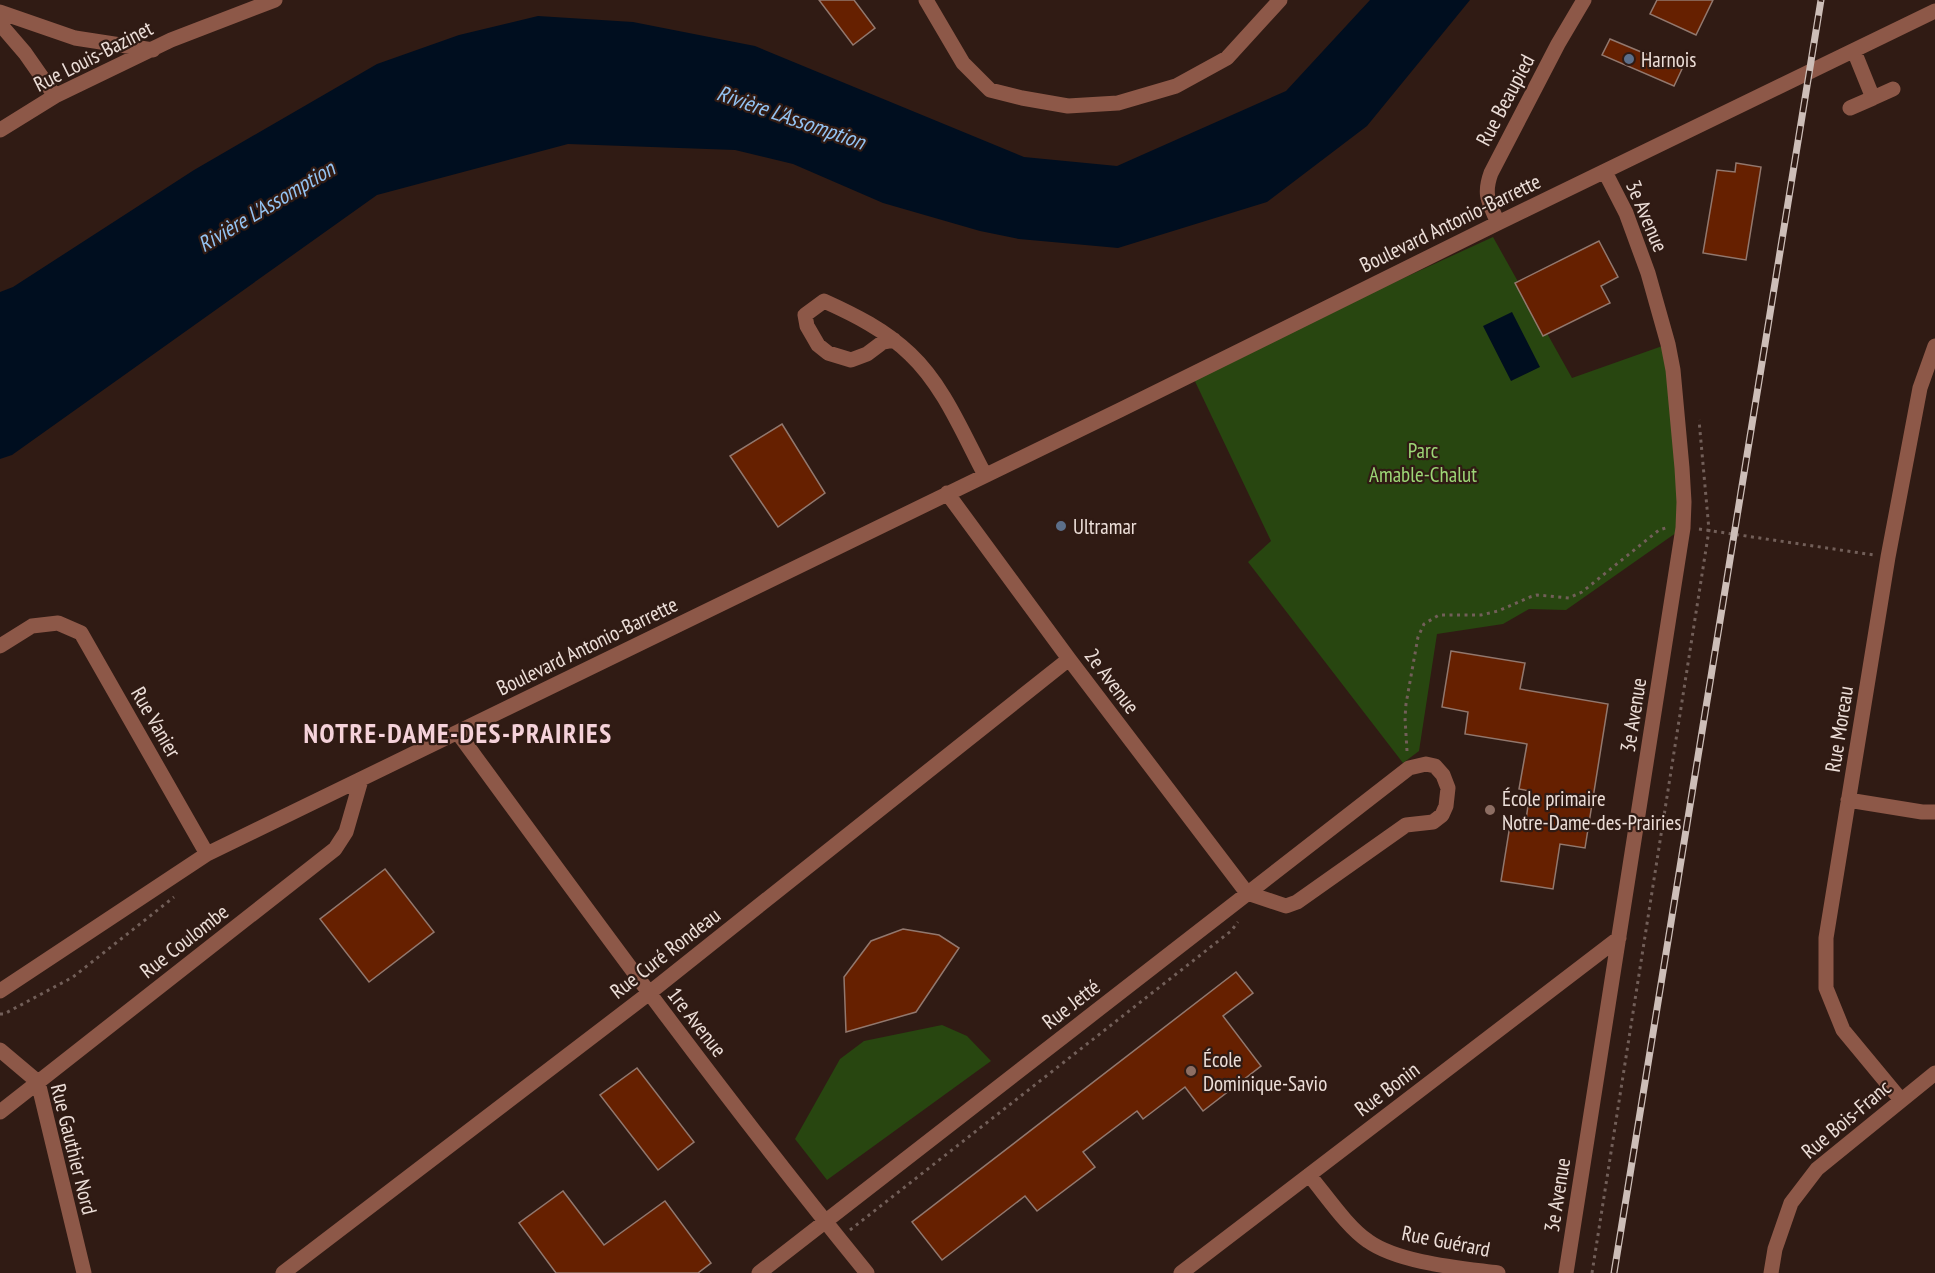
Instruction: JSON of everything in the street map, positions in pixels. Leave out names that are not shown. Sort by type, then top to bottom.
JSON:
[{"type":"street","name":"Rue Louis-Bazinet","points":[[0,130],[55,96],[171,40],[275,0]]},
{"type":"street","points":[[926,0],[963,63],[990,90],[1068,106],[1118,103],[1176,86],[1227,58],[1281,0]]},
{"type":"street","name":"Rue Beaupied","points":[[1498,223],[1486,197],[1491,173],[1558,44],[1584,0]]},
{"type":"street","name":"Boulevard Antonio-Barrette","points":[[0,991],[207,854],[1935,11]]},
{"type":"street","points":[[0,12],[75,38],[153,50]]},
{"type":"street","points":[[0,24],[25,53],[55,96]]},
{"type":"street","points":[[1854,51],[1873,98]]},
{"type":"street","points":[[1850,108],[1893,90]]},
{"type":"street","name":"3e Avenue","points":[[1566,1273],[1682,539],[1684,502],[1673,370],[1668,344],[1648,273],[1626,213],[1605,172]]},
{"type":"street","points":[[894,340],[883,342],[867,354],[851,360],[828,353],[818,345],[807,326],[805,315],[824,301],[864,320],[894,340],[911,355],[946,402],[985,475]]},
{"type":"street","name":"Rue Moreau","points":[[1901,1100],[1843,1030],[1826,988],[1826,938],[1888,557],[1920,388],[1935,346]]},
{"type":"street","name":"2e Avenue","points":[[947,493],[1069,659],[1247,893]]},
{"type":"street","name":"Rue Vanier","points":[[0,646],[32,626],[57,624],[81,633],[207,854]]},
{"type":"street","name":"Rue Curé Rondeau","points":[[283,1273],[648,994],[1069,659]]},
{"type":"street","name":"1re Avenue","points":[[458,733],[648,994],[867,1273]]},
{"type":"street","name":"Rue Jetté","points":[[759,1273],[1247,893],[1409,768],[1426,764],[1435,766],[1443,775],[1448,788],[1446,806],[1442,815],[1433,822],[1406,825],[1297,902],[1286,906],[1247,893]]},
{"type":"street","name":"Rue Coulombe","points":[[0,1112],[335,849],[346,832],[361,780]]},
{"type":"street","points":[[1848,800],[1935,812]]},
{"type":"street","name":"Rue Bonin","points":[[1181,1273],[1619,938]]},
{"type":"street","name":"Rue Gauthier Nord","points":[[0,1050],[38,1082],[84,1273]]},
{"type":"street","name":"Rue Bois-Franc","points":[[1771,1273],[1775,1249],[1791,1203],[1817,1169],[1935,1073]]},
{"type":"street","name":"Rue Guérard","points":[[1309,1175],[1354,1228],[1377,1246],[1408,1257],[1447,1266],[1498,1273]]},
{"type":"path","points":[[1592,1273],[1708,530],[1699,420]]},
{"type":"path","points":[[1708,530],[1888,557]]},
{"type":"path","points":[[0,1014],[4,1014],[73,977],[178,894]]},
{"type":"green space","name":"Parc Amable-Chalut","points":[[1493,237],[1572,378],[1668,344],[1683,528],[1566,610],[1529,609],[1503,624],[1437,634],[1419,751],[1403,763],[1248,562],[1271,541],[1192,375]]},
{"type":"green space","points":[[942,1025],[967,1036],[991,1061],[827,1180],[795,1139],[840,1059],[864,1041]]},
{"type":"water","name":"Rivière L'Assomption","points":[[1370,0],[1470,0],[1367,126],[1267,202],[1118,248],[1019,239],[980,231],[883,203],[793,164],[735,150],[568,144],[377,195],[12,455],[0,459],[0,292],[13,287],[194,170],[377,64],[459,35],[538,16],[633,22],[755,46],[1024,157],[1117,166],[1286,91]]},
{"type":"water","points":[[1512,312],[1540,367],[1511,381],[1483,326]]},
{"type":"building","points":[[819,0],[854,0],[875,28],[853,45]]},
{"type":"building","points":[[1657,0],[1713,0],[1696,35],[1650,14]]},
{"type":"building","points":[[1610,39],[1682,69],[1674,86],[1602,55]]},
{"type":"building","points":[[1736,163],[1761,167],[1746,260],[1703,253],[1717,170],[1735,172]]},
{"type":"building","points":[[1599,241],[1618,277],[1601,286],[1610,303],[1543,336],[1515,283]]},
{"type":"building","points":[[782,424],[825,493],[778,527],[730,456]]},
{"type":"building","points":[[1451,651],[1525,663],[1520,689],[1608,704],[1585,848],[1560,844],[1553,889],[1501,881],[1510,825],[1525,827],[1530,791],[1519,789],[1527,744],[1465,734],[1468,712],[1442,707]]},
{"type":"building","points":[[385,869],[434,932],[369,982],[320,919]]},
{"type":"building","points":[[903,929],[939,935],[959,948],[916,1012],[846,1032],[844,977],[871,941]]},
{"type":"building","points":[[1236,972],[1253,993],[1223,1016],[1261,1066],[1203,1111],[1185,1087],[1143,1119],[1137,1111],[1083,1152],[1095,1167],[1037,1211],[1025,1196],[942,1260],[912,1222]]},
{"type":"building","points":[[637,1068],[694,1142],[658,1170],[600,1095]]},
{"type":"building","points":[[563,1191],[604,1245],[665,1201],[711,1263],[698,1273],[556,1273],[519,1223]]},
{"type":"railway","points":[[1614,1273],[1821,0]]},
{"type":"place","name":"Harnois","points":[[1629,59]]},
{"type":"place","name":"Ultramar","points":[[1061,526]]},
{"type":"place","name":"École primaire Notre-Dame-des-Prairies","points":[[1490,810]]},
{"type":"place","name":"École Dominique-Savio","points":[[1191,1071]]},
{"type":"district","name":"NOTRE-DAME-DES-PRAIRIES","points":[[458,733]]}]
